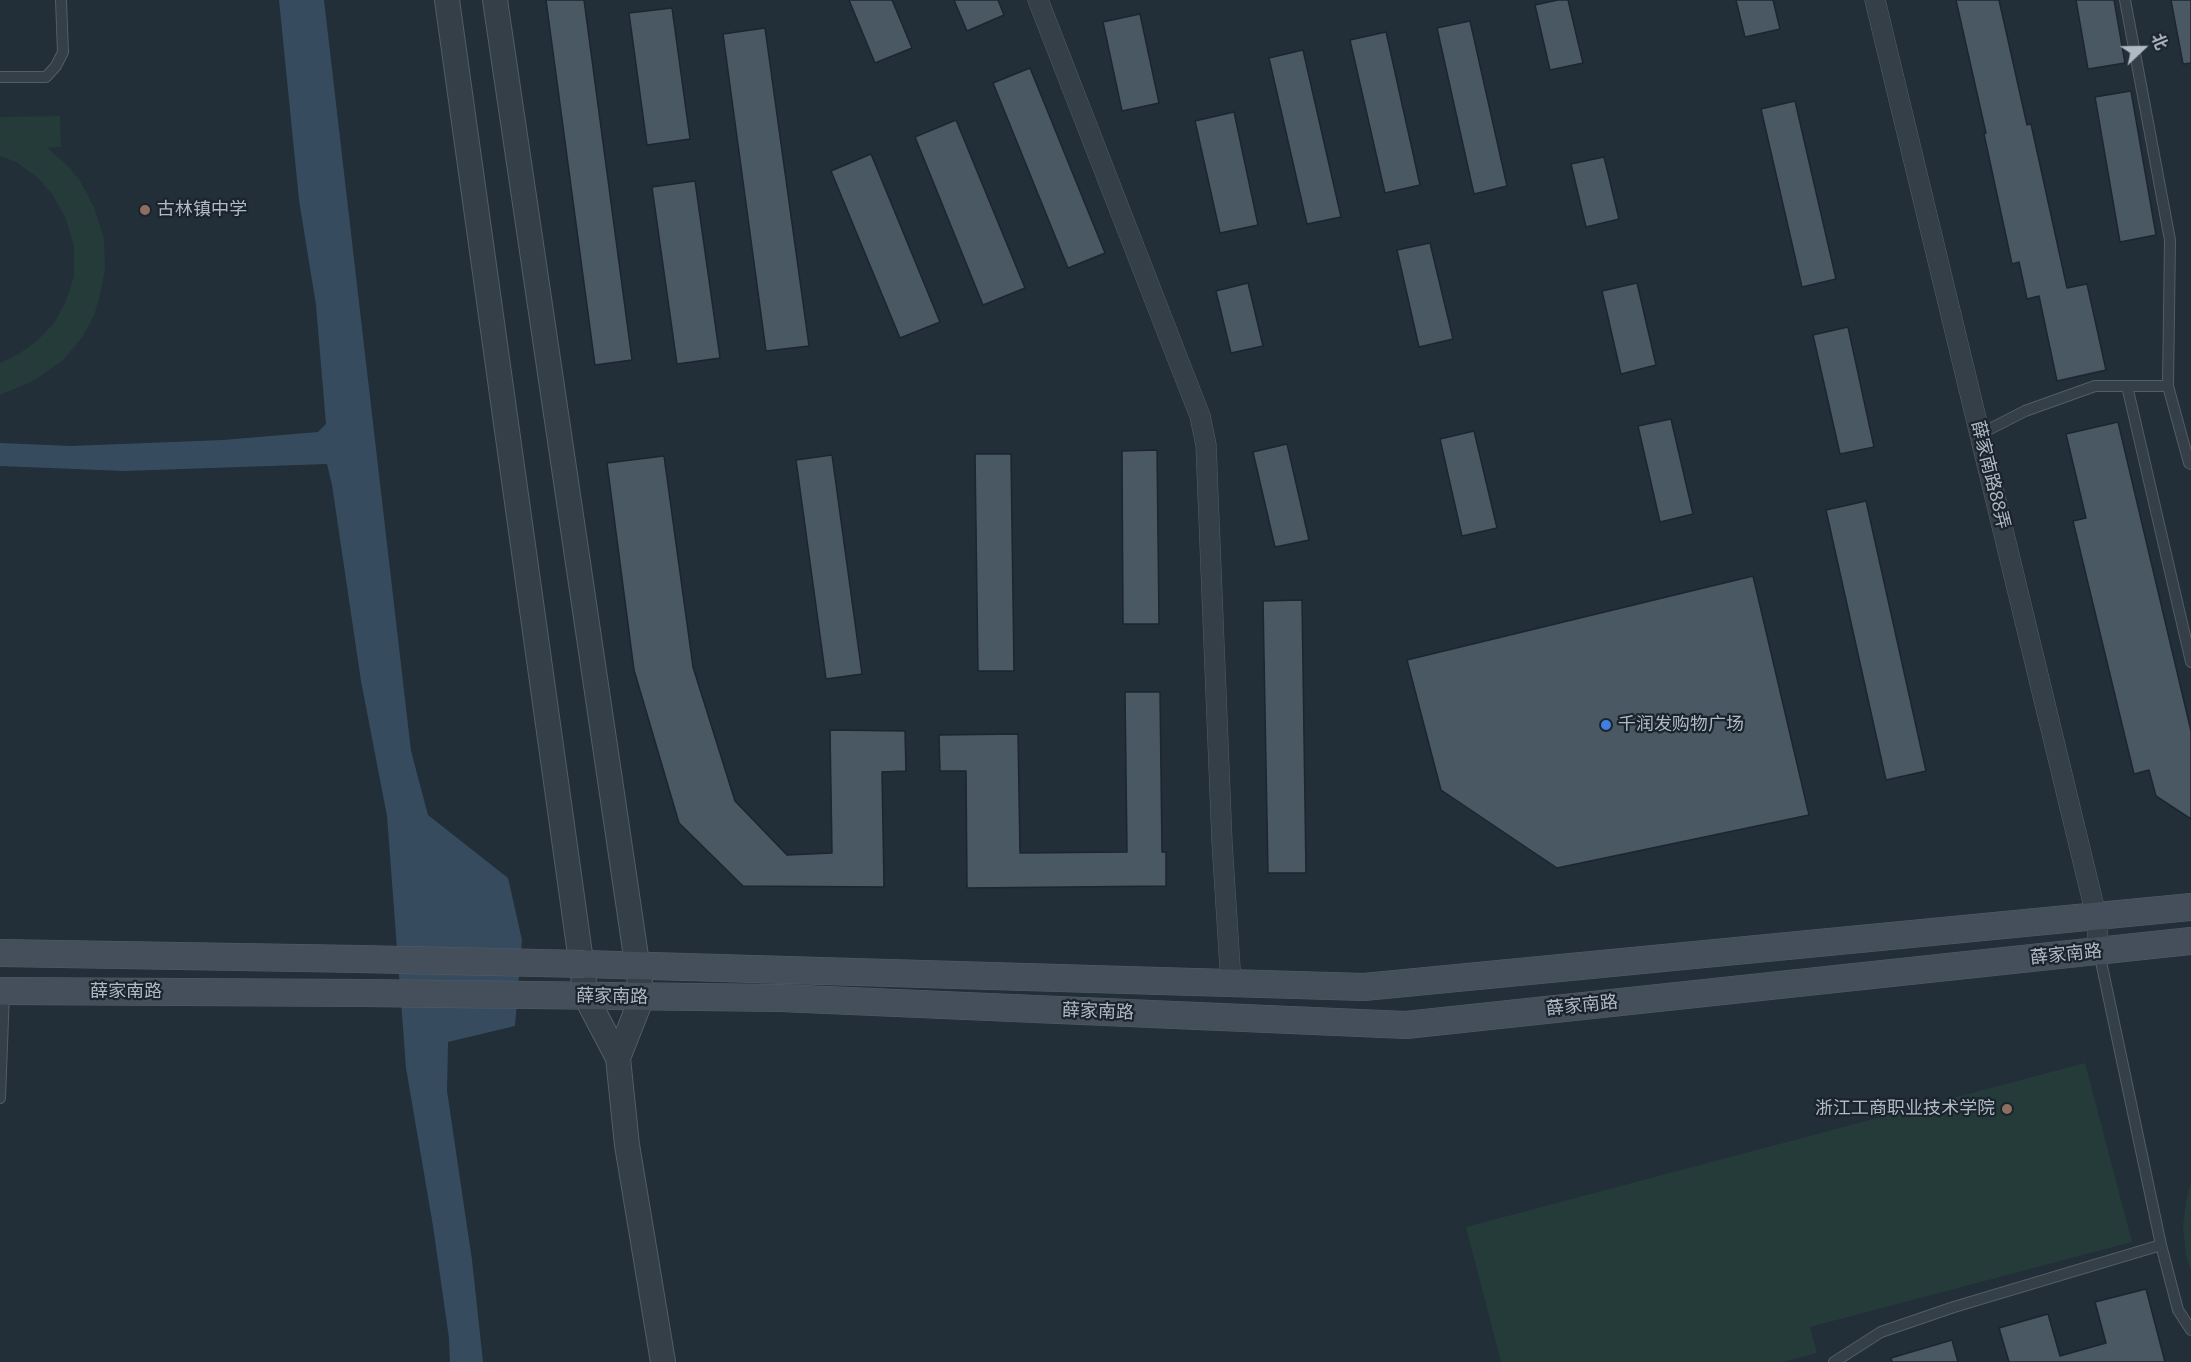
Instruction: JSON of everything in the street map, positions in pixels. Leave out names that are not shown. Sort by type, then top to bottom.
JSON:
[{"type":"main road","name":"薛家南路","points":[[0,953],[584,964],[1364,987],[2191,907]]},
{"type":"main road","name":"薛家南路","points":[[2,991],[781,998],[1406,1025],[2099,952],[2191,940]]},
{"type":"street","points":[[447,0],[586,997],[618,1058],[627,1145],[663,1362]]},
{"type":"street","points":[[495,0],[642,997],[618,1058]]},
{"type":"street","points":[[1038,0],[1200,416],[1206,445],[1222,842],[1231,983]]},
{"type":"street","name":"薛家南路88弄","points":[[1875,0],[2096,915],[2099,952]]},
{"type":"lane","points":[[0,78],[46,77],[56,66],[63,52],[61,0]]},
{"type":"lane","points":[[2125,0],[2170,240],[2168,386],[2191,464]]},
{"type":"lane","points":[[1980,434],[2025,411],[2095,386],[2168,386]]},
{"type":"lane","points":[[2127,386],[2191,662]]},
{"type":"lane","points":[[2099,952],[2161,1245],[2178,1310],[2191,1330]]},
{"type":"lane","points":[[0,1098],[2,991]]},
{"type":"lane","points":[[1834,1362],[1881,1332],[1954,1307],[2161,1245]]},
{"type":"green space","points":[[60,116],[61,147],[48,148],[70,168],[94,207],[104,238],[105,269],[100,295],[94,316],[81,339],[62,361],[35,380],[0,395],[0,363],[17,355],[37,341],[54,323],[66,301],[74,276],[74,247],[66,219],[52,194],[37,177],[16,162],[0,156],[0,117]]},
{"type":"green space","name":"浙江工商职业技术学院","points":[[2085,1063],[2132,1242],[1810,1327],[1817,1353],[1783,1362],[1501,1362],[1466,1227]]},
{"type":"green space","points":[[2191,1180],[2191,1271],[2186,1256],[2183,1225]]},
{"type":"water","points":[[279,0],[324,0],[411,751],[428,815],[508,878],[522,940],[515,1026],[448,1042],[447,1091],[472,1260],[483,1362],[450,1362],[449,1338],[433,1226],[406,1068],[387,816],[361,681],[327,464],[124,471],[0,466],[0,443],[71,446],[223,440],[318,432],[326,424],[316,305],[299,200]]},
{"type":"building","points":[[546,0],[584,0],[632,360],[595,365]]},
{"type":"building","points":[[849,0],[892,0],[912,48],[875,63]]},
{"type":"building","points":[[954,0],[998,0],[1004,15],[967,31]]},
{"type":"building","points":[[1568,0],[1583,63],[1550,70],[1535,5]]},
{"type":"building","points":[[1736,0],[1773,0],[1780,29],[1745,37]]},
{"type":"building","points":[[1956,0],[1999,0],[2027,125],[2031,124],[2067,288],[2087,284],[2106,370],[2057,381],[2039,296],[2027,299],[2019,262],[2012,264]]},
{"type":"building","points":[[2076,0],[2114,0],[2125,63],[2088,69]]},
{"type":"building","points":[[2171,0],[2191,0],[2191,63],[2183,64]]},
{"type":"building","points":[[672,8],[690,139],[647,145],[629,13]]},
{"type":"building","points":[[1140,14],[1159,103],[1122,111],[1103,22]]},
{"type":"building","points":[[1470,21],[1507,186],[1474,194],[1437,28]]},
{"type":"building","points":[[765,28],[809,346],[766,351],[723,34]]},
{"type":"building","points":[[1386,32],[1420,185],[1385,193],[1350,40]]},
{"type":"building","points":[[1303,50],[1341,217],[1307,224],[1269,58]]},
{"type":"building","points":[[1030,68],[1105,253],[1068,268],[993,83]]},
{"type":"building","points":[[2131,91],[2156,235],[2120,242],[2095,97]]},
{"type":"building","points":[[1795,101],[1836,279],[1802,287],[1761,109]]},
{"type":"building","points":[[1234,112],[1258,225],[1220,233],[1195,121]]},
{"type":"building","points":[[956,120],[1025,288],[983,305],[915,137]]},
{"type":"building","points":[[871,154],[940,322],[900,338],[831,171]]},
{"type":"building","points":[[1604,157],[1619,219],[1586,227],[1571,164]]},
{"type":"building","points":[[695,181],[720,358],[677,364],[652,187]]},
{"type":"building","points":[[1430,243],[1453,339],[1419,347],[1397,250]]},
{"type":"building","points":[[1248,283],[1263,346],[1231,353],[1216,291]]},
{"type":"building","points":[[1637,283],[1656,365],[1621,374],[1602,291]]},
{"type":"building","points":[[1848,327],[1874,447],[1840,454],[1813,335]]},
{"type":"building","points":[[1671,419],[1693,514],[1660,522],[1638,426]]},
{"type":"building","points":[[2118,422],[2191,731],[2191,819],[2156,796],[2149,770],[2134,774],[2073,521],[2086,518],[2066,434]]},
{"type":"building","points":[[1474,431],[1497,528],[1462,536],[1440,439]]},
{"type":"building","points":[[1287,444],[1309,540],[1275,547],[1253,452]]},
{"type":"building","points":[[1157,450],[1159,624],[1123,624],[1122,451]]},
{"type":"building","points":[[975,454],[1011,454],[1014,671],[978,671]]},
{"type":"building","points":[[832,455],[862,674],[826,679],[796,460]]},
{"type":"building","points":[[664,456],[693,667],[735,801],[787,855],[832,853],[830,730],[905,731],[906,771],[882,772],[884,887],[743,886],[679,823],[634,670],[607,463]]},
{"type":"building","points":[[1866,501],[1926,771],[1886,780],[1826,510]]},
{"type":"building","name":"千润发购物广场","points":[[1753,576],[1809,815],[1557,868],[1441,790],[1407,660]]},
{"type":"building","points":[[1302,600],[1306,873],[1268,873],[1263,601]]},
{"type":"building","points":[[1125,692],[1160,692],[1162,852],[1166,852],[1166,886],[967,888],[966,771],[940,771],[939,735],[1018,734],[1020,853],[1127,852]]},
{"type":"building","points":[[2146,1289],[2165,1362],[2009,1362],[1999,1328],[2048,1314],[2060,1356],[2106,1343],[2095,1302]]},
{"type":"building","points":[[1952,1340],[1958,1362],[1892,1362],[1891,1358]]},
{"type":"place","name":"古林镇中学","points":[[145,210]]},
{"type":"place","name":"千润发购物广场","points":[[1606,725]]},
{"type":"place","name":"浙江工商职业技术学院","points":[[2007,1109]]}]
